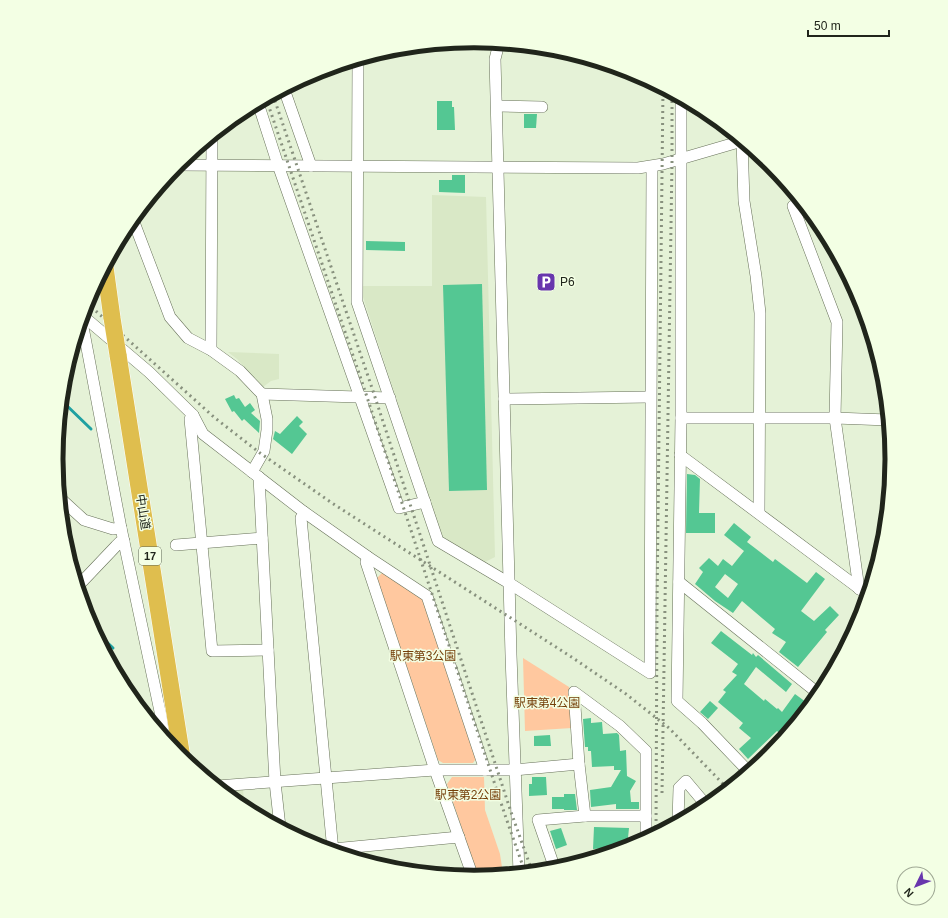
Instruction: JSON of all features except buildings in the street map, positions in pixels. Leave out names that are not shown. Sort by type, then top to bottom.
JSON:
[{"type":"highway","name":"中山道","points":[[106,275],[180,747]]},
{"type":"street","points":[[498,49],[495,59],[514,770],[519,867]]},
{"type":"street","points":[[358,65],[357,302],[438,541],[509,583],[650,673],[652,167]]},
{"type":"street","points":[[286,94],[311,166]]},
{"type":"street","points":[[681,104],[681,418],[677,701],[702,722],[745,768]]},
{"type":"street","points":[[497,106],[542,107]]},
{"type":"street","points":[[260,109],[278,166],[399,508],[425,502]]},
{"type":"street","points":[[211,350],[212,143]]},
{"type":"street","points":[[186,165],[652,167],[736,143]]},
{"type":"street","points":[[742,148],[744,201],[756,276],[760,313],[759,513]]},
{"type":"street","points":[[793,206],[837,322],[835,418],[863,591]]},
{"type":"street","points":[[136,226],[170,316],[188,338],[211,350],[240,371],[262,394],[267,430],[264,451],[256,475],[262,538],[275,782],[279,821]]},
{"type":"street","points":[[85,326],[149,372],[193,415],[203,434],[304,512],[427,596],[485,770]]},
{"type":"street","points":[[84,330],[121,528],[162,726]]},
{"type":"street","points":[[262,394],[390,398]]},
{"type":"street","points":[[504,399],[650,397]]},
{"type":"street","points":[[193,415],[190,419],[203,543],[212,651],[268,650]]},
{"type":"street","points":[[681,418],[835,418],[883,420]]},
{"type":"street","points":[[680,455],[863,592]]},
{"type":"street","points":[[66,503],[84,520],[113,529],[121,528]]},
{"type":"street","points":[[304,512],[301,518],[332,845]]},
{"type":"street","points":[[176,545],[262,538]]},
{"type":"street","points":[[82,582],[120,542],[124,541]]},
{"type":"street","points":[[368,557],[366,562],[435,770],[471,870]]},
{"type":"street","points":[[679,582],[814,690]]},
{"type":"street","points":[[584,816],[574,692],[620,726],[646,751],[646,832]]},
{"type":"street","points":[[225,785],[435,770],[514,770],[579,764]]},
{"type":"street","points":[[678,815],[679,788],[686,781],[702,801]]},
{"type":"street","points":[[553,862],[538,820],[584,816],[646,816]]},
{"type":"street","points":[[345,849],[459,837]]},
{"type":"shaded area","points":[[432,195],[486,197],[495,557],[483,563],[442,538],[363,297],[363,286],[432,286]]},
{"type":"shaded area","points":[[228,352],[279,354],[279,379],[271,381],[263,387],[237,359]]},
{"type":"shaded area","points":[[243,790],[244,800],[232,791]]},
{"type":"green space","name":"駅東第3公園","points":[[383,572],[424,599],[477,757],[473,763],[443,763],[438,760],[377,578]]},
{"type":"green space","name":"駅東第4公園","points":[[523,658],[569,687],[572,728],[525,731]]},
{"type":"green space","name":"駅東第2公園","points":[[452,777],[484,777],[485,810],[500,854],[502,869],[476,870],[447,784]]},
{"type":"waterway","points":[[67,406],[91,429]]},
{"type":"waterway","points":[[105,640],[113,648]]},
{"type":"railway","points":[[656,828],[663,94]]},
{"type":"railway","points":[[662,793],[672,99]]},
{"type":"railway","points":[[275,100],[530,866]]},
{"type":"railway","points":[[268,104],[523,867]]},
{"type":"railway","points":[[92,308],[215,418],[260,453],[332,503],[573,658],[626,694],[669,728],[724,785]]},
{"type":"place","name":"P6","points":[[546,282]]}]
